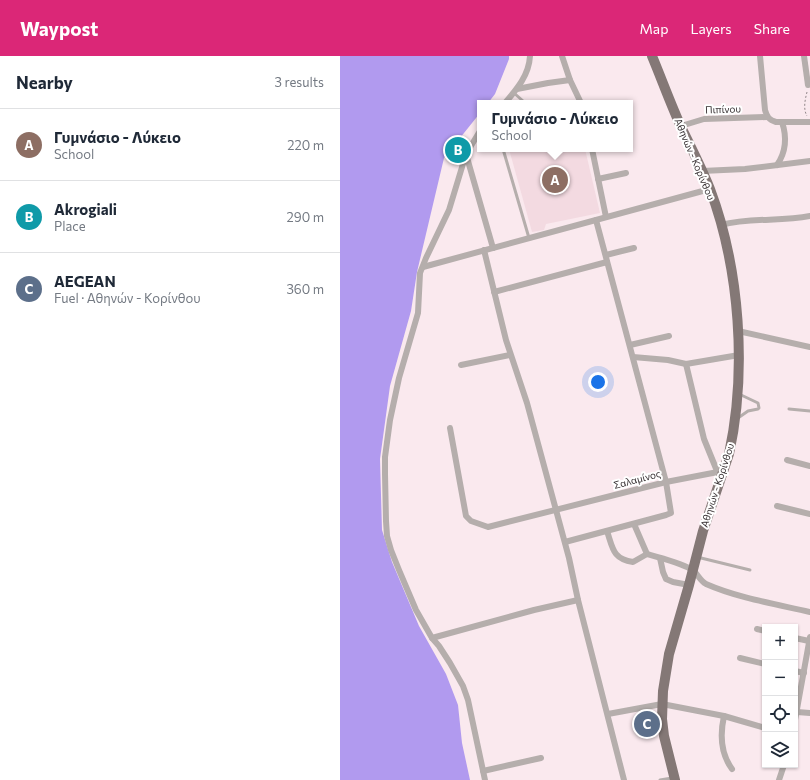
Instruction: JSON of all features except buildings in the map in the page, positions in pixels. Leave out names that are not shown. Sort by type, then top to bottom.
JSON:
[{"type":"main road","name":"Αθηνών - Κορίνθου","points":[[652,56],[681,126],[710,189],[721,225],[732,275],[739,355],[736,419],[729,454],[720,471],[669,654],[662,704],[662,719],[664,736],[674,779]]},
{"type":"street","points":[[508,100],[527,73],[530,66],[530,56]]},
{"type":"street","points":[[562,56],[570,80],[580,100]]},
{"type":"street","points":[[760,56],[767,117]]},
{"type":"street","points":[[804,56],[808,85]]},
{"type":"street","points":[[516,91],[570,80]]},
{"type":"street","name":"Πιπίνου","points":[[681,126],[704,118],[767,117],[776,122],[809,120]]},
{"type":"street","points":[[777,165],[784,152],[785,134],[782,122]]},
{"type":"street","points":[[477,136],[466,154],[449,210],[419,279],[418,313],[399,378],[387,434],[385,457],[387,536],[398,570],[416,610],[463,686],[468,700],[485,780]]},
{"type":"street","points":[[593,152],[606,217]]},
{"type":"street","points":[[466,154],[493,248]]},
{"type":"street","points":[[702,171],[745,169],[810,161]]},
{"type":"street","points":[[598,179],[626,173]]},
{"type":"street","points":[[423,267],[710,189]]},
{"type":"street","points":[[721,225],[744,220],[800,218],[810,216]]},
{"type":"street","points":[[565,542],[671,513],[666,482],[596,220]]},
{"type":"street","points":[[606,255],[634,248]]},
{"type":"street","points":[[484,250],[510,355],[527,403],[565,542],[578,600],[624,780]]},
{"type":"street","points":[[494,292],[608,262]]},
{"type":"street","points":[[738,331],[810,347]]},
{"type":"street","points":[[630,346],[669,336]]},
{"type":"street","points":[[462,365],[510,355]]},
{"type":"street","points":[[633,357],[668,360],[686,364],[739,355]]},
{"type":"street","points":[[686,364],[704,439],[720,471]]},
{"type":"street","name":"Σαλαμίνος","points":[[450,428],[466,516],[471,521],[488,527],[666,482],[720,471]]},
{"type":"street","points":[[787,460],[810,466]]},
{"type":"street","points":[[777,506],[810,514]]},
{"type":"street","points":[[634,524],[647,554]]},
{"type":"street","points":[[607,531],[615,554],[620,558],[633,562],[647,554],[693,570],[700,580],[716,588],[810,612]]},
{"type":"street","points":[[660,558],[666,579],[689,585]]},
{"type":"street","points":[[432,638],[534,610],[578,600]]},
{"type":"street","points":[[757,629],[762,630]]},
{"type":"street","points":[[798,638],[809,639],[798,706]]},
{"type":"street","points":[[740,658],[762,663]]},
{"type":"street","points":[[798,672],[804,673]]},
{"type":"street","points":[[608,714],[662,704],[724,716],[762,727]]},
{"type":"street","points":[[798,712],[810,714]]},
{"type":"street","points":[[724,716],[721,730],[722,742],[727,763],[732,770]]},
{"type":"street","points":[[483,771],[541,758]]},
{"type":"street","points":[[779,780],[783,768]]},
{"type":"lane","points":[[516,91],[522,100]]},
{"type":"lane","points":[[504,152],[529,238]]},
{"type":"lane","points":[[736,419],[741,414],[759,408],[758,403],[738,393]]},
{"type":"lane","points":[[788,409],[810,411]]},
{"type":"lane","points":[[696,557],[750,570]]},
{"type":"lane","points":[[660,780],[674,779]]},
{"type":"path","points":[[808,85],[804,107],[805,113],[809,120]]},
{"type":"path","points":[[806,94],[810,96]]},
{"type":"shaded area","points":[[340,56],[509,56],[495,94],[490,100],[477,100],[477,117],[444,158],[417,272],[411,311],[390,386],[380,459],[382,530],[392,562],[419,626],[446,674],[458,705],[462,743],[470,780],[340,780]]},
{"type":"shaded area","points":[[510,152],[586,152],[600,213],[546,224],[544,230],[532,232]]},
{"type":"place","name":"Akrogiali","points":[[458,150]]},
{"type":"place","name":"Γυμνάσιο - Λύκειο","points":[[555,180]]},
{"type":"place","name":"AEGEAN","points":[[647,724]]}]
